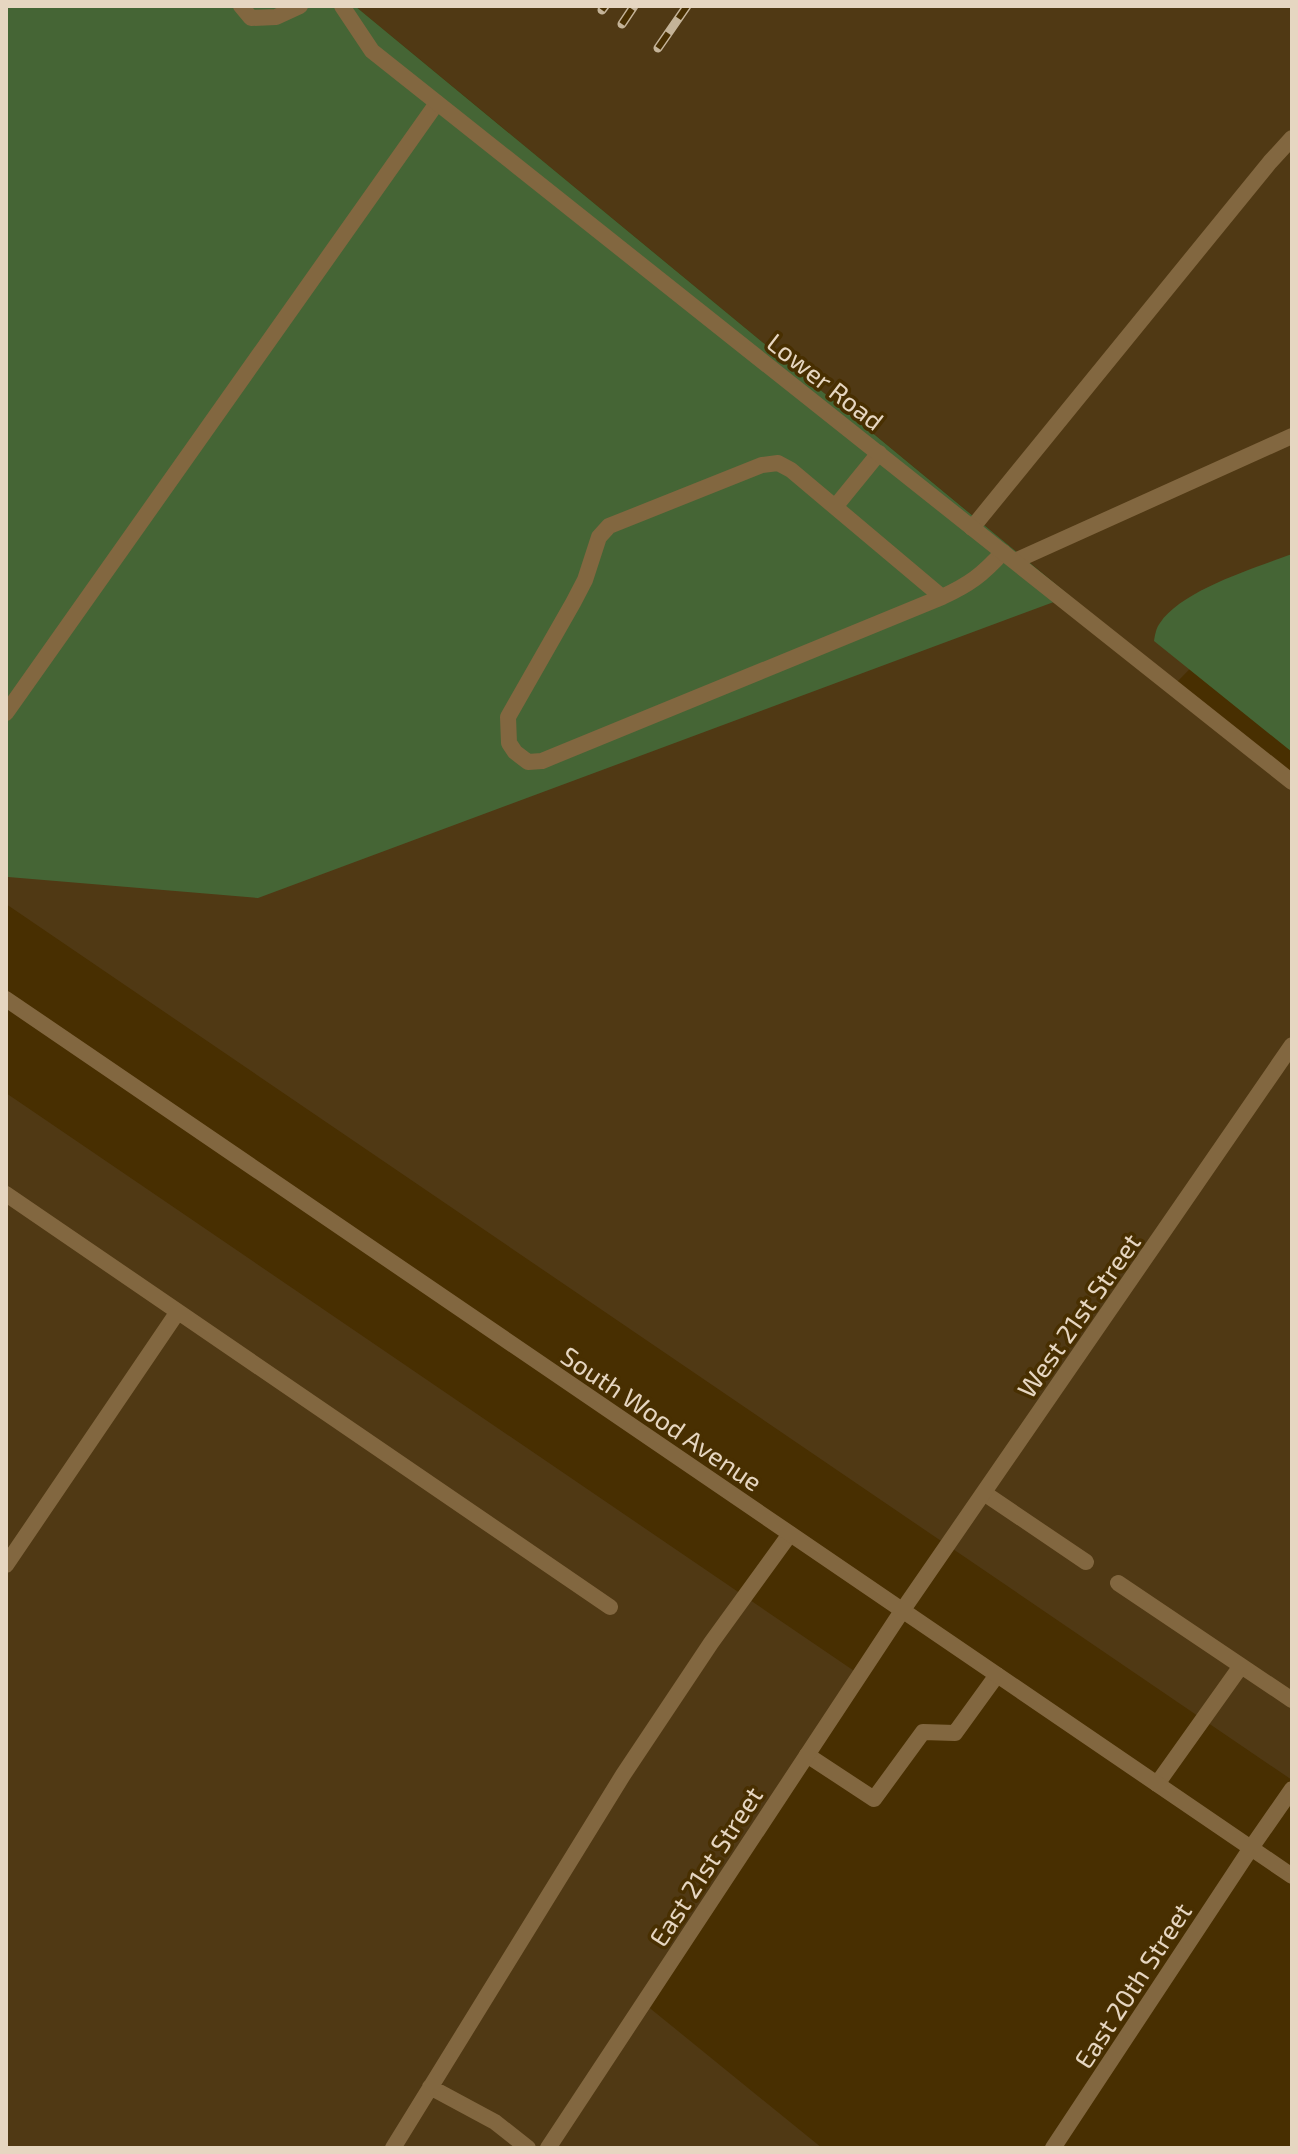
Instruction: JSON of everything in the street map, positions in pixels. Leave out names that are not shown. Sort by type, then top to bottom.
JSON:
[{"type":"street","points":[[241,6],[251,18],[276,17],[300,6]]},
{"type":"street","name":"Lower Road","points":[[342,6],[372,51],[1292,782]]},
{"type":"street","points":[[6,713],[437,103]]},
{"type":"street","points":[[972,528],[1292,138]]},
{"type":"street","points":[[942,597],[791,470],[778,463],[769,463],[609,526],[599,537],[585,580],[573,603],[508,717],[509,743],[528,762],[542,761],[942,597],[1009,557],[1292,436]]},
{"type":"street","points":[[835,507],[879,453]]},
{"type":"street","name":"South Wood Avenue","points":[[6,999],[1292,1876]]},
{"type":"street","name":"West 21st Street","points":[[902,1611],[1292,1045]]},
{"type":"street","points":[[6,1194],[610,1607]]},
{"type":"street","points":[[6,1565],[177,1313]]},
{"type":"street","points":[[984,1493],[1086,1562]]},
{"type":"street","points":[[393,2148],[623,1775],[711,1643],[790,1534]]},
{"type":"street","points":[[1118,1583],[1292,1700]]},
{"type":"street","name":"East 21st Street","points":[[548,2148],[902,1611]]},
{"type":"street","points":[[1157,1784],[1241,1666]]},
{"type":"street","points":[[807,1755],[874,1799],[923,1732],[955,1733],[997,1675]]},
{"type":"street","name":"East 20th Street","points":[[1053,2148],[1292,1789]]},
{"type":"street","points":[[430,2087],[495,2122],[528,2148]]},
{"type":"shaded area","points":[[355,6],[1292,6],[1292,565],[1177,682],[1292,773],[1292,1780],[6,904],[8,877],[1069,595]]},
{"type":"shaded area","points":[[6,1093],[866,1679],[646,2005],[822,2148],[6,2148]]},
{"type":"green space","points":[[6,6],[355,6],[1070,596],[258,898],[8,877],[6,880]]},
{"type":"green space","points":[[1292,554],[1292,752],[1154,641],[1160,623],[1185,600],[1220,581]]},
{"type":"railway","points":[[602,10],[605,6]]},
{"type":"railway","points":[[622,24],[634,6]]},
{"type":"railway","points":[[658,48],[687,6]]}]
